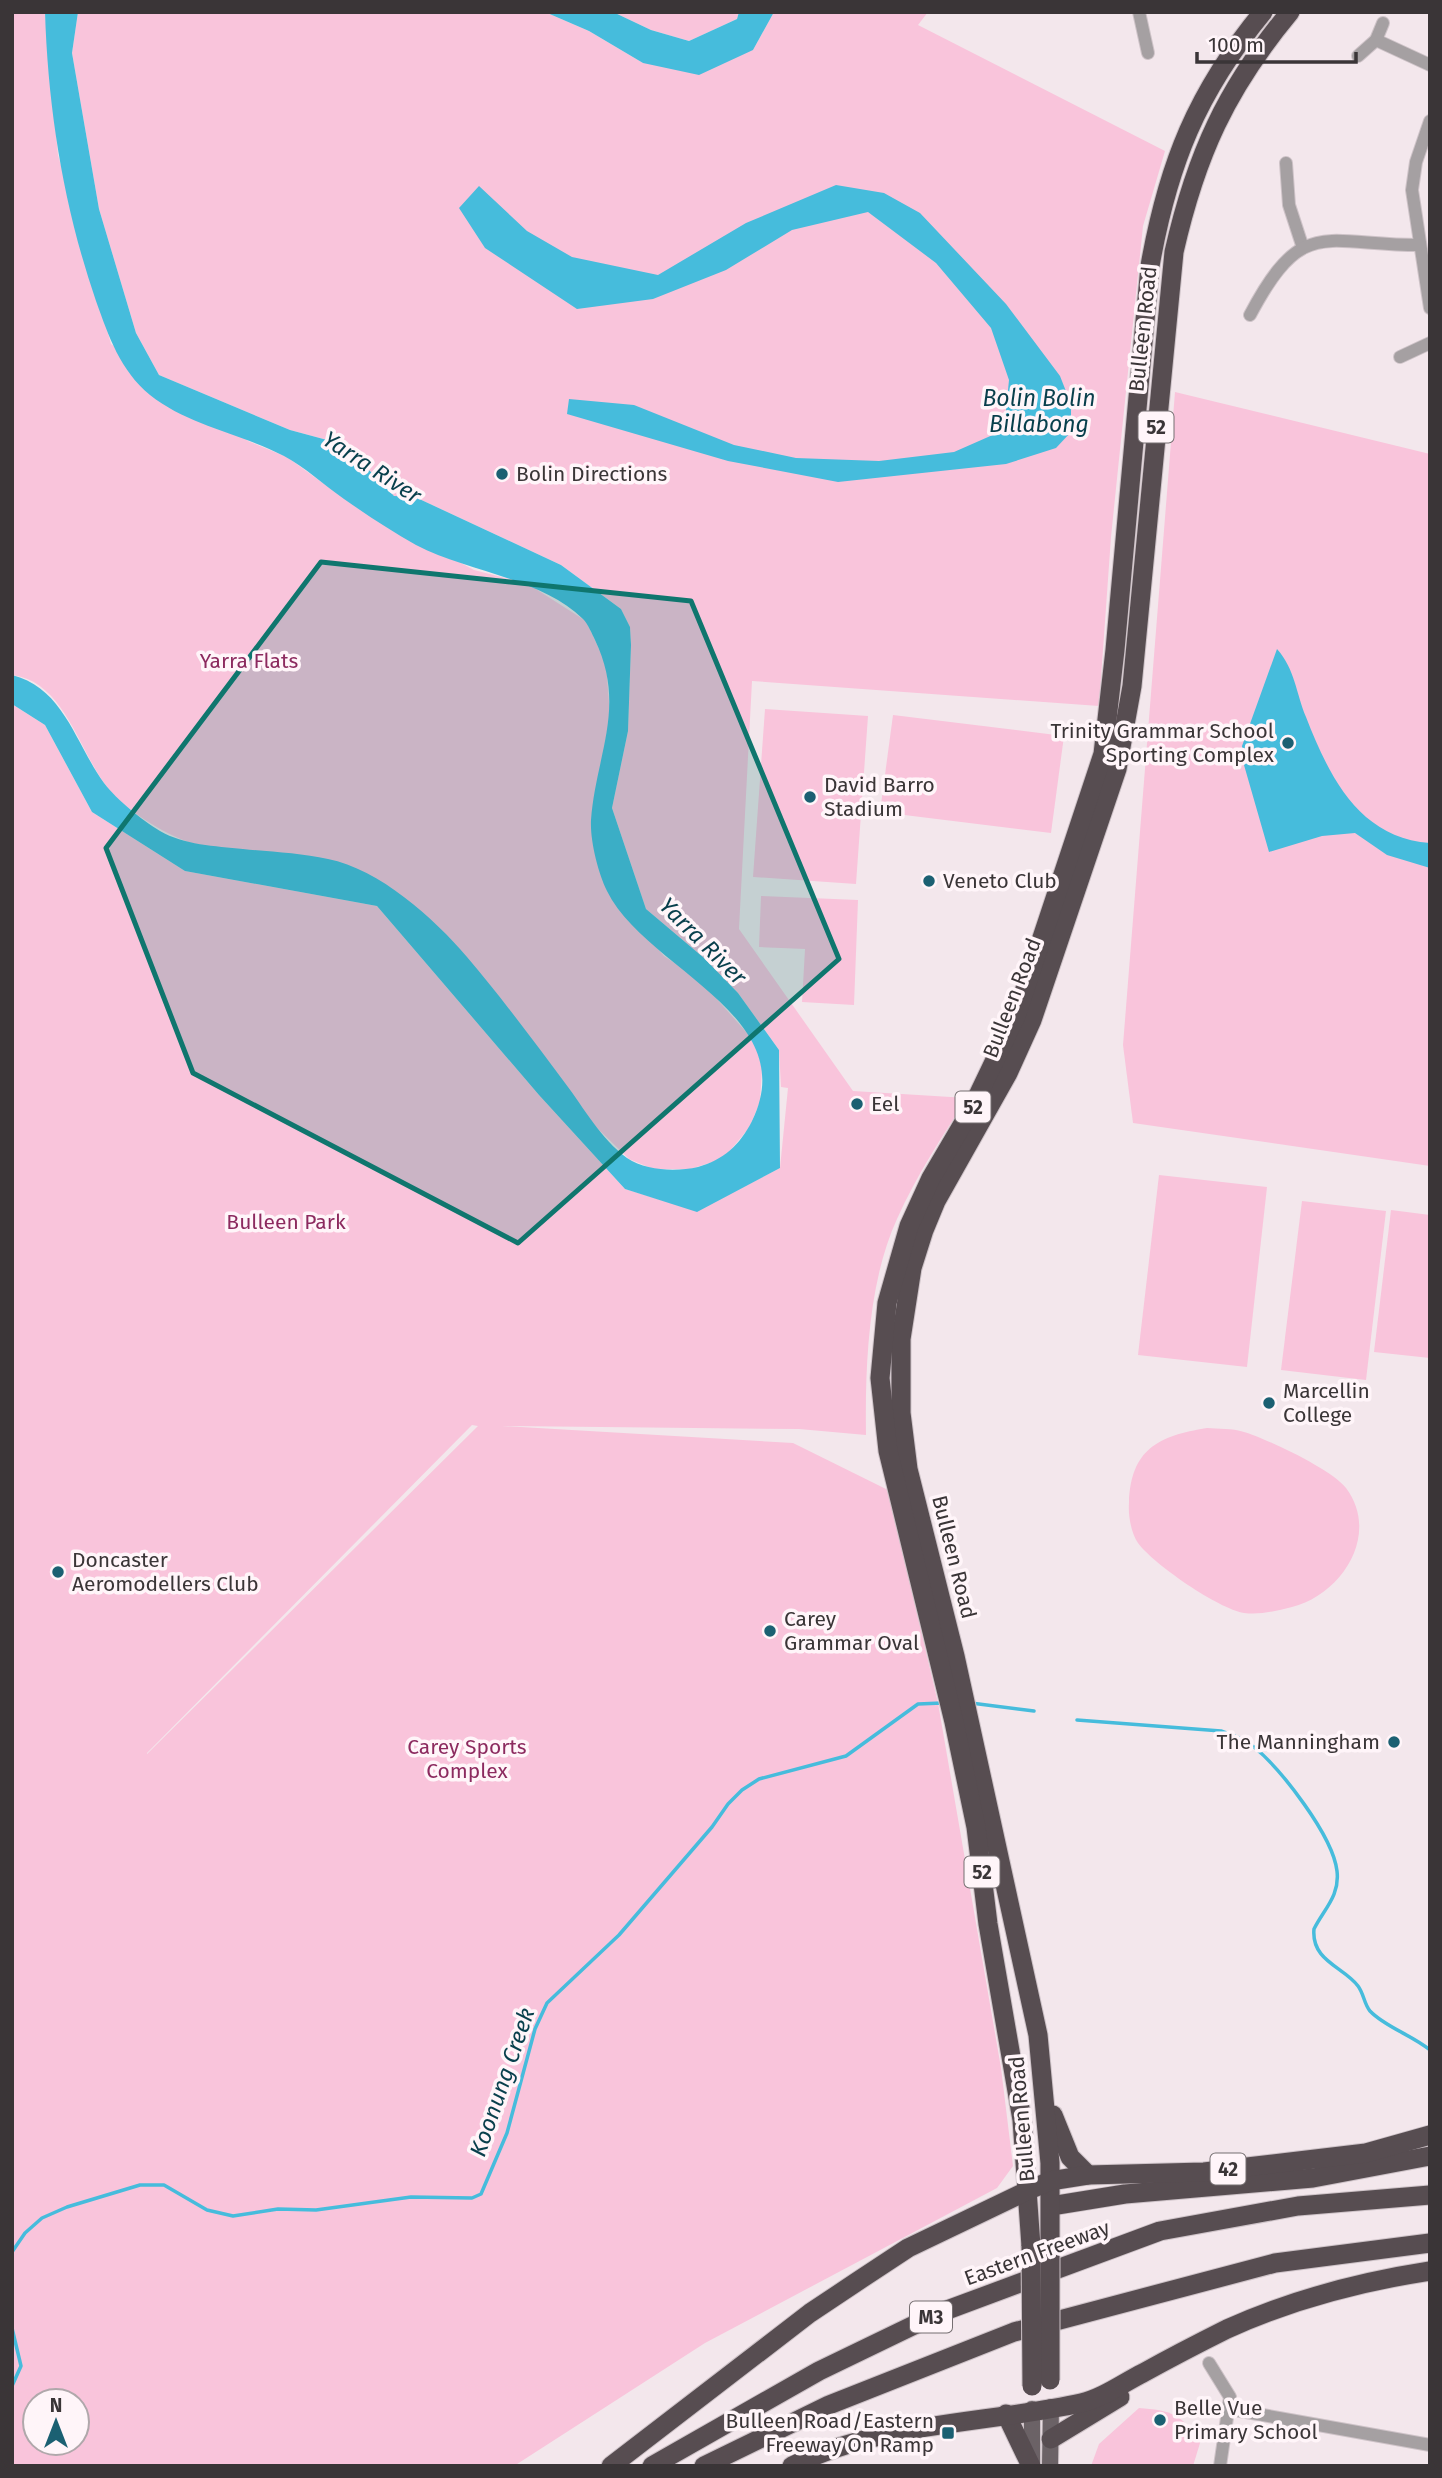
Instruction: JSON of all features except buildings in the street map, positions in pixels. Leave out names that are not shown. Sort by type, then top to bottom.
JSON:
[{"type":"highway","points":[[1263,12],[1260,20],[1262,26],[1269,27],[1286,17]]},
{"type":"highway","name":"Bulleen Road","points":[[1041,2243],[1051,2206],[1040,2049],[947,1657],[882,1417],[880,1378],[887,1303],[909,1226],[930,1178],[971,1110],[1016,1016],[1103,754],[1110,709],[1150,265],[1160,207],[1175,159],[1209,88],[1263,12]]},
{"type":"highway","name":"Bulleen Road","points":[[1042,2408],[1041,2243],[1029,2190],[1016,2087],[947,1657],[905,1447],[901,1339],[912,1268],[936,1200],[1008,1073],[1032,1020],[1117,769],[1132,686],[1174,252],[1185,202],[1202,154],[1227,98],[1286,17]]},
{"type":"highway","points":[[1045,2091],[1070,2157],[1088,2175]]},
{"type":"highway","name":"42","points":[[1029,2190],[1050,2181],[1088,2175],[1204,2172],[1366,2154],[1430,2135]]},
{"type":"highway","name":"42","points":[[1051,2206],[1125,2194],[1313,2178],[1430,2156]]},
{"type":"highway","points":[[611,2466],[843,2291],[908,2248],[1029,2190]]},
{"type":"highway","name":"Eastern Freeway","points":[[652,2466],[819,2371],[939,2314],[1160,2231],[1298,2206],[1430,2194]]},
{"type":"highway","name":"M3","points":[[704,2466],[829,2406],[1014,2332],[1275,2263],[1430,2243]]},
{"type":"highway","name":"M3","points":[[1275,2263],[1362,2254],[1430,2252]]},
{"type":"highway","points":[[792,2466],[830,2449],[865,2440],[1096,2398],[1228,2329],[1309,2296],[1365,2281],[1430,2271]]},
{"type":"highway","points":[[1051,2439],[1228,2329]]},
{"type":"highway","points":[[1006,2414],[1032,2466]]},
{"type":"main road","name":"Bulleen Road","points":[[1042,2408],[1051,2439],[1051,2466]]},
{"type":"main road","name":"Bulleen Road","points":[[1032,2466],[1042,2408]]},
{"type":"street","points":[[1139,12],[1148,53]]},
{"type":"street","points":[[1358,55],[1376,40],[1383,23]]},
{"type":"street","points":[[1376,40],[1430,65]]},
{"type":"street","points":[[1430,121],[1412,180],[1430,308]]},
{"type":"street","points":[[1286,163],[1289,205],[1303,248]]},
{"type":"street","points":[[1250,315],[1277,269],[1303,248],[1317,242],[1341,239],[1419,244]]},
{"type":"street","points":[[1400,357],[1430,342]]},
{"type":"street","points":[[1209,2362],[1228,2392],[1229,2409],[1220,2466]]},
{"type":"street","points":[[1229,2409],[1430,2445]]},
{"type":"highlighted area","points":[[321,562],[691,601],[839,959],[518,1243],[193,1073],[106,848]]},
{"type":"green space","name":"Yarra Flats","points":[[12,12],[45,12],[58,155],[111,344],[248,441],[287,457],[349,502],[474,570],[528,584],[586,621],[606,664],[610,715],[591,823],[596,855],[608,892],[664,956],[700,980],[755,1042],[762,1069],[760,1102],[749,1128],[723,1159],[690,1169],[653,1169],[629,1159],[594,1125],[462,952],[426,916],[388,886],[191,843],[157,827],[135,813],[107,787],[58,704],[45,690],[30,680],[12,675]]},
{"type":"green space","points":[[78,12],[545,12],[589,31],[643,63],[753,50],[774,12],[928,12],[918,25],[1165,151],[1143,226],[1111,537],[1099,706],[752,681],[739,929],[853,1091],[967,1098],[912,1187],[887,1244],[870,1325],[866,1435],[799,1429],[502,1426],[793,1443],[888,1490],[938,1703],[1001,2068],[1013,2166],[997,2188],[705,2343],[514,2466],[12,2466],[12,704],[45,725],[92,812],[185,871],[377,906],[539,1095],[625,1189],[697,1211],[780,1168],[788,1088],[781,1087],[779,1050],[738,993],[704,958],[646,909],[612,808],[628,731],[630,627],[621,609],[561,565],[415,497],[394,496],[370,471],[327,440],[290,430],[159,375],[136,333],[99,209],[72,53]],"holes":[[[472,1425],[478,1426],[147,1754]]]},
{"type":"green space","points":[[613,12],[739,12],[737,19],[689,41],[651,30]]},
{"type":"green space","name":"Trinity Grammar School Sporting Complex","points":[[1175,392],[1430,454],[1430,1166],[1133,1123],[1123,1045]]},
{"type":"green space","name":"David Barro Stadium","points":[[765,709],[868,716],[856,884],[753,877]]},
{"type":"green space","points":[[893,715],[1064,736],[1051,833],[880,812]]},
{"type":"green space","points":[[761,896],[858,900],[854,1005],[802,1002],[805,949],[759,947]]},
{"type":"green space","points":[[1159,1175],[1267,1187],[1247,1367],[1138,1355]]},
{"type":"green space","points":[[1302,1201],[1386,1211],[1366,1380],[1281,1370]]},
{"type":"green space","points":[[1391,1210],[1430,1215],[1430,1358],[1374,1352]]},
{"type":"green space","points":[[1207,1428],[1230,1429],[1268,1441],[1327,1472],[1346,1488],[1356,1506],[1359,1525],[1357,1543],[1350,1561],[1326,1590],[1292,1607],[1262,1613],[1244,1613],[1219,1603],[1187,1584],[1157,1562],[1138,1543],[1130,1524],[1129,1503],[1135,1470],[1142,1458],[1150,1448],[1161,1441]]},
{"type":"green space","points":[[1139,2408],[1167,2412],[1188,2426],[1200,2443],[1193,2466],[1091,2466],[1099,2444]]},
{"type":"water","points":[[45,12],[78,12],[72,53],[99,209],[136,333],[159,375],[290,430],[327,440],[370,471],[394,496],[415,497],[561,565],[621,609],[630,627],[628,731],[612,808],[646,909],[704,958],[738,993],[779,1050],[780,1168],[697,1212],[625,1189],[539,1095],[377,906],[185,871],[92,812],[45,725],[12,704],[12,675],[30,682],[44,692],[67,719],[109,789],[138,815],[169,836],[200,844],[328,859],[367,873],[404,897],[439,927],[467,957],[601,1133],[627,1158],[643,1166],[662,1169],[698,1167],[723,1156],[747,1130],[762,1084],[757,1051],[739,1022],[713,995],[626,919],[607,891],[601,875],[593,847],[591,820],[607,730],[609,687],[604,664],[587,624],[566,605],[546,594],[416,545],[361,511],[292,460],[165,406],[131,375],[111,340],[75,231],[54,122]]},
{"type":"water","points":[[545,12],[613,12],[651,30],[689,41],[737,19],[739,12],[774,12],[753,50],[699,75],[643,63],[589,31]]},
{"type":"water","name":"Bolin Bolin Billabong","points":[[836,185],[884,193],[920,213],[1006,304],[1060,376],[1071,404],[1071,432],[1056,448],[1006,464],[838,482],[728,461],[567,414],[569,399],[634,405],[734,445],[796,458],[879,461],[954,452],[1004,430],[1009,380],[991,328],[936,263],[868,212],[792,230],[726,270],[653,299],[577,309],[485,248],[459,208],[479,186],[527,231],[572,257],[658,275],[746,223]]},
{"type":"water","points":[[1277,649],[1288,665],[1325,761],[1350,800],[1384,830],[1405,839],[1430,843],[1430,868],[1387,855],[1355,833],[1322,836],[1269,852],[1244,765],[1242,746]]},
{"type":"waterway","name":"Koonung Creek","points":[[12,2252],[25,2233],[42,2218],[67,2207],[140,2185],[164,2185],[207,2210],[233,2216],[278,2209],[316,2210],[411,2197],[472,2198],[481,2194],[507,2133],[535,2029],[547,2003],[619,1935],[712,1827],[728,1804],[742,1790],[759,1779],[846,1756],[918,1704],[942,1703]]},
{"type":"waterway","name":"Koonung Creek","points":[[971,1703],[1034,1711]]},
{"type":"waterway","name":"Koonung Creek","points":[[1077,1720],[1221,1731],[1246,1742],[1265,1757],[1316,1822],[1326,1840],[1337,1871],[1336,1888],[1314,1929],[1314,1940],[1318,1949],[1358,1986],[1368,2008],[1376,2017],[1430,2050]]},
{"type":"waterway","name":"Koonung Creek","points":[[12,2328],[21,2366],[12,2386]]},
{"type":"place","name":"Bolin Directions","points":[[502,474]]},
{"type":"place","name":"Trinity Grammar School Sporting Complex","points":[[1288,743]]},
{"type":"place","name":"David Barro Stadium","points":[[810,797]]},
{"type":"place","name":"Veneto Club","points":[[929,881]]},
{"type":"place","name":"Eel","points":[[857,1104]]},
{"type":"place","name":"Marcellin College","points":[[1269,1403]]},
{"type":"place","name":"Doncaster Aeromodellers Club","points":[[58,1572]]},
{"type":"place","name":"Carey Grammar Oval","points":[[770,1631]]},
{"type":"place","name":"The Manningham","points":[[1394,1742]]},
{"type":"place","name":"Belle Vue Primary School","points":[[1160,2420]]},
{"type":"place","name":"Bulleen Road/Eastern Freeway On Ramp","points":[[948,2433]]},
{"type":"water label","name":"Yarra River","points":[[372,467]]},
{"type":"water label","name":"Yarra River","points":[[703,941]]},
{"type":"park label","name":"Bulleen Park","points":[[286,1222]]},
{"type":"park label","name":"Carey Sports Complex","points":[[467,1759]]}]
